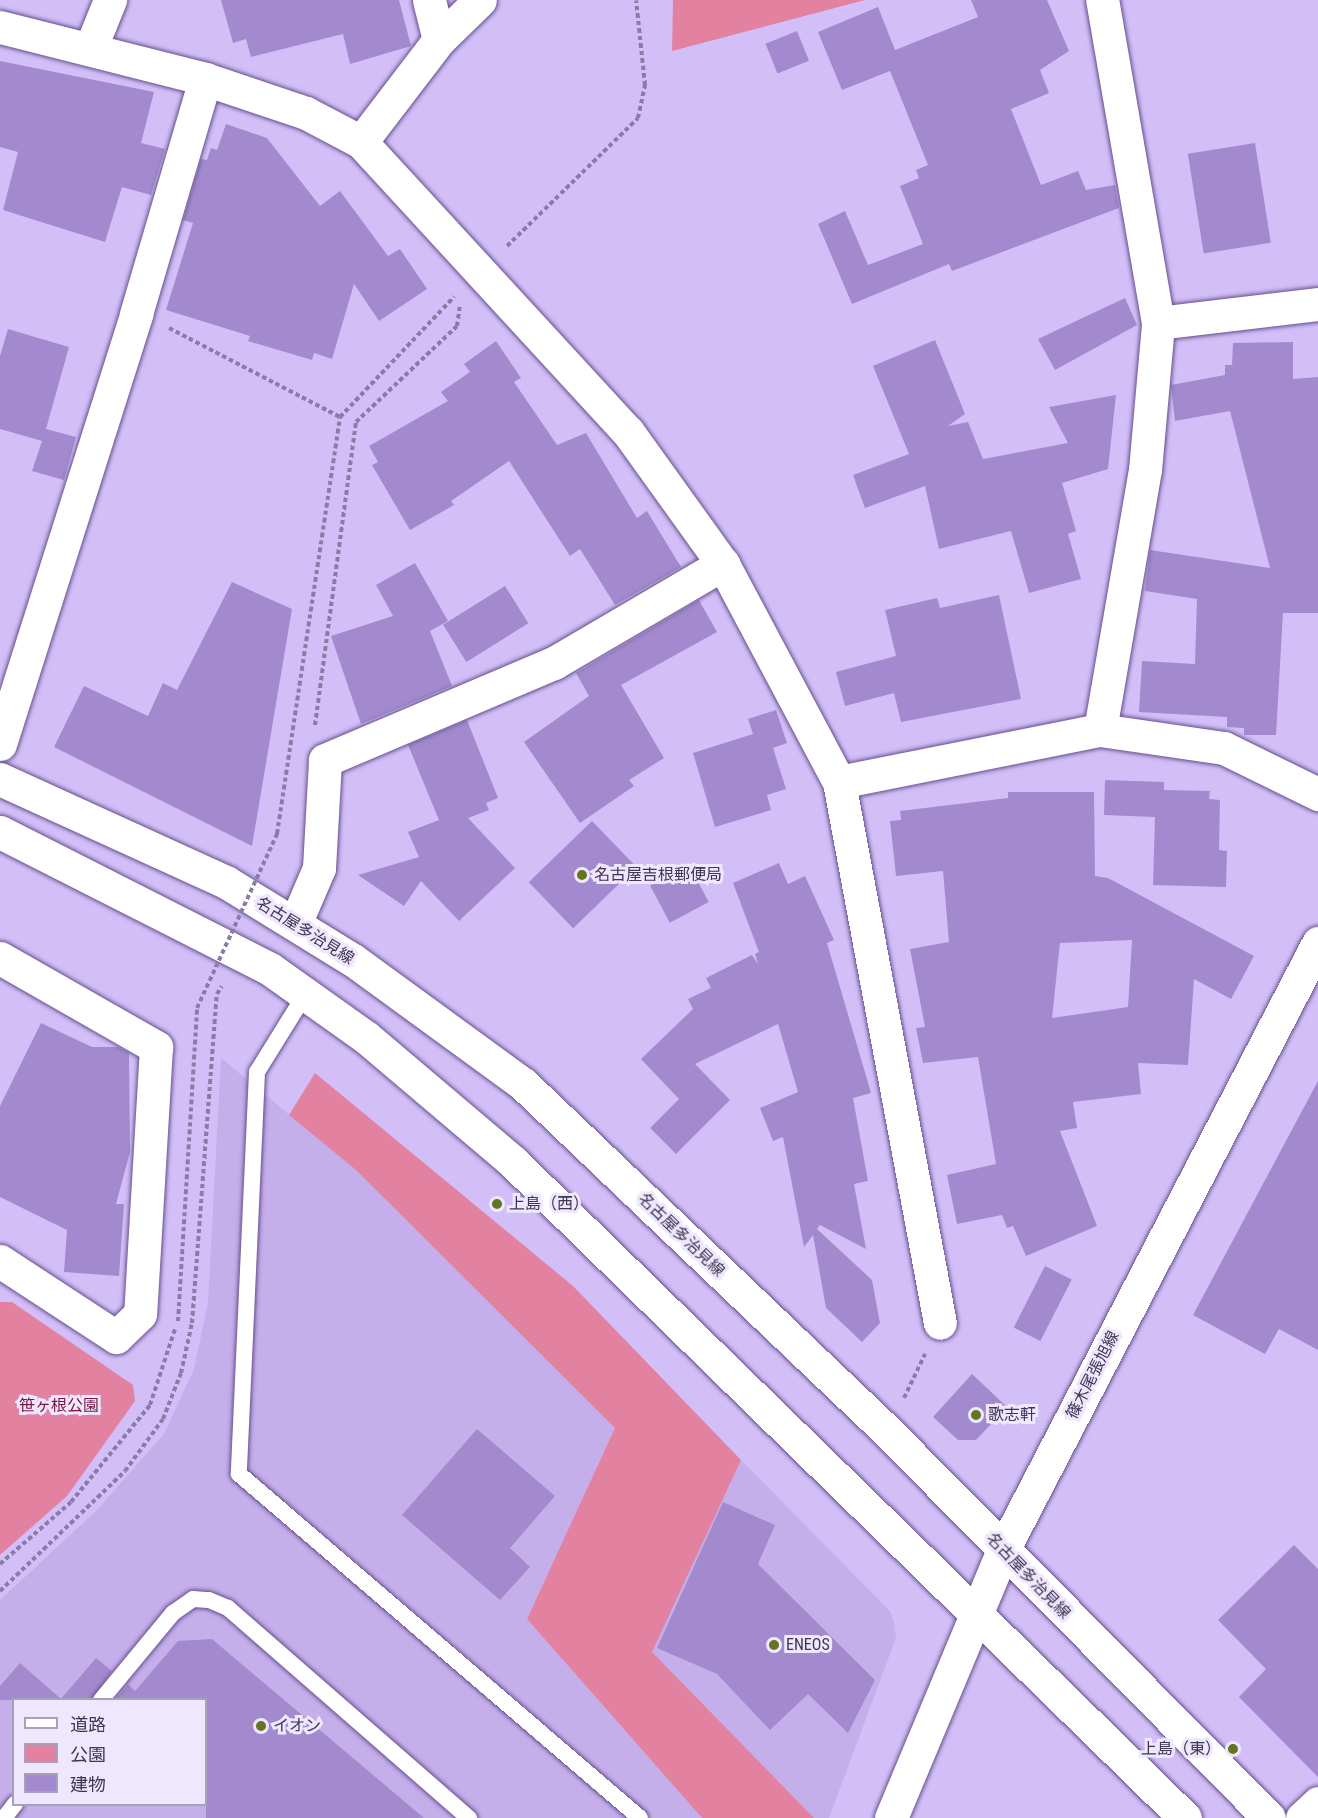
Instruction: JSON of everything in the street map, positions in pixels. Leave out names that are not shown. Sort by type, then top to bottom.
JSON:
[{"type":"street","points":[[91,47],[110,0]]},
{"type":"street","points":[[429,0],[439,40]]},
{"type":"street","points":[[361,142],[439,40],[480,0]]},
{"type":"street","points":[[1100,730],[1145,470],[1158,322],[1102,0]]},
{"type":"street","points":[[0,27],[91,47],[205,79],[306,113],[361,142],[472,279],[628,432],[723,564],[839,782],[940,1323]]},
{"type":"street","points":[[0,744],[136,314],[205,79]]},
{"type":"street","points":[[1158,322],[1318,304]]},
{"type":"street","points":[[295,924],[319,868],[325,760],[554,663],[723,564]]},
{"type":"street","points":[[839,782],[1100,730],[1224,748],[1318,794]]},
{"type":"street","name":"名古屋多治見線","points":[[0,778],[226,882],[353,960],[523,1084],[888,1432],[1269,1818]]},
{"type":"street","points":[[0,832],[242,954],[306,993],[367,1038],[513,1162],[1185,1818]]},
{"type":"street","name":"篠木尾張旭線","points":[[891,1818],[1003,1550],[1318,943]]},
{"type":"street","points":[[0,958],[156,1047],[140,1314],[116,1337],[0,1261]]},
{"type":"street","points":[[1302,1818],[1318,1803]]},
{"type":"lane","points":[[306,993],[257,1072],[239,1474],[640,1818]]},
{"type":"lane","points":[[103,1698],[172,1613],[193,1599],[209,1600],[228,1608],[469,1818]]},
{"type":"lane","points":[[4,1818],[13,1806]]},
{"type":"path","points":[[0,1564],[71,1502],[150,1405],[178,1321],[197,1008],[277,834],[340,417],[422,325],[638,118],[645,85],[636,0]]},
{"type":"path","points":[[315,729],[356,422],[458,326],[472,279]]},
{"type":"path","points":[[136,314],[340,417]]},
{"type":"path","points":[[0,1591],[125,1471],[163,1419],[181,1373],[192,1323],[217,994],[242,954]]},
{"type":"path","points":[[888,1432],[940,1323]]},
{"type":"shaded area","points":[[221,1058],[356,1170],[616,1428],[527,1619],[702,1818],[0,1818],[0,1600],[96,1511],[164,1434],[194,1369],[208,1302]]},
{"type":"shaded area","name":"ENEOS","points":[[741,1460],[890,1611],[894,1623],[896,1638],[829,1818],[814,1818],[651,1652]]},
{"type":"green space","points":[[673,0],[865,0],[672,51]]},
{"type":"green space","points":[[315,1073],[573,1286],[741,1460],[652,1652],[814,1818],[702,1818],[527,1619],[615,1428],[356,1170],[289,1115]]},
{"type":"green space","name":"笹ヶ根公園","points":[[0,1302],[12,1302],[133,1385],[135,1401],[67,1496],[0,1555]]},
{"type":"building","points":[[221,0],[399,0],[411,46],[350,64],[343,34],[251,57],[246,39],[233,43]]},
{"type":"building","points":[[971,0],[1047,0],[1069,51],[1040,70],[1049,93],[1011,109],[1041,185],[1078,171],[1086,190],[1115,185],[1119,208],[952,271],[949,264],[852,304],[818,224],[845,211],[868,265],[923,244],[900,186],[919,178],[916,170],[928,165],[890,71],[842,90],[818,32],[878,7],[895,50],[978,17]]},
{"type":"building","points":[[797,31],[809,61],[777,73],[765,44]]},
{"type":"building","points":[[0,61],[154,92],[141,143],[165,149],[151,195],[122,187],[105,242],[3,210],[18,152],[0,147]]},
{"type":"building","points":[[226,124],[267,138],[320,206],[340,191],[388,256],[400,249],[427,289],[379,321],[354,284],[332,359],[314,353],[312,360],[248,341],[250,336],[166,310],[193,223],[183,220],[201,159],[207,160],[211,148],[217,150]]},
{"type":"building","points":[[1255,143],[1271,243],[1204,253],[1188,154]]},
{"type":"building","points":[[1125,298],[1137,325],[1055,370],[1038,339]]},
{"type":"building","points":[[8,329],[69,347],[46,429],[76,437],[64,480],[32,471],[42,441],[0,429],[0,356]]},
{"type":"building","points":[[935,340],[965,414],[948,426],[968,422],[983,459],[1068,443],[1049,407],[1116,395],[1108,469],[1062,483],[1076,531],[1068,534],[1081,579],[1029,593],[1011,531],[939,549],[925,486],[865,508],[853,475],[909,454],[873,366]]},
{"type":"building","points":[[496,341],[521,378],[514,382],[557,445],[586,433],[637,518],[647,511],[681,567],[615,605],[580,549],[570,556],[509,461],[451,501],[454,505],[410,530],[372,465],[378,462],[369,446],[448,401],[441,392],[470,372],[464,364]]},
{"type":"building","points":[[1293,342],[1293,379],[1318,377],[1318,613],[1283,613],[1276,735],[1244,735],[1244,728],[1227,727],[1227,717],[1139,712],[1142,661],[1195,664],[1197,599],[1145,591],[1150,550],[1270,568],[1230,411],[1175,421],[1171,385],[1225,375],[1225,365],[1232,365],[1233,343]]},
{"type":"building","points":[[415,563],[448,621],[430,631],[452,686],[361,724],[331,636],[393,616],[376,585]]},
{"type":"building","points":[[232,582],[292,609],[252,846],[54,747],[84,686],[148,716],[163,683],[177,690]]},
{"type":"building","points":[[505,586],[528,623],[466,662],[443,625]]},
{"type":"building","points":[[999,595],[1021,699],[901,722],[894,693],[845,706],[836,672],[896,656],[885,610],[937,598],[940,608]]},
{"type":"building","points":[[699,600],[717,632],[621,685],[664,758],[629,780],[634,786],[580,823],[524,742],[589,696],[576,673]]},
{"type":"building","points":[[776,710],[787,743],[773,748],[786,789],[767,795],[771,810],[715,827],[693,753],[753,734],[748,719]]},
{"type":"building","points":[[467,720],[498,798],[486,803],[489,810],[468,818],[515,868],[459,921],[421,881],[404,906],[358,875],[419,857],[408,832],[439,820],[408,745]]},
{"type":"building","points":[[1105,780],[1164,782],[1164,790],[1210,791],[1209,799],[1220,800],[1219,850],[1227,851],[1226,887],[1153,885],[1155,817],[1104,815]]},
{"type":"building","points":[[1008,792],[1094,792],[1095,876],[1108,878],[1254,956],[1231,999],[1194,979],[1188,1065],[1138,1063],[1141,1094],[1073,1102],[1077,1128],[1060,1131],[1097,1226],[1026,1256],[1013,1226],[1007,1228],[1002,1215],[957,1224],[947,1175],[996,1164],[978,1057],[923,1063],[916,1028],[925,1027],[910,949],[949,942],[943,871],[896,876],[890,821],[901,820],[900,811],[1008,798]],"holes":[[[1132,940],[1128,1007],[1052,1018],[1060,943]]]},
{"type":"building","points":[[592,821],[636,867],[573,928],[529,882]]},
{"type":"building","points":[[779,863],[788,884],[805,876],[834,940],[827,943],[871,1093],[853,1098],[868,1181],[854,1184],[866,1249],[820,1225],[817,1229],[872,1280],[880,1323],[862,1342],[826,1308],[813,1235],[804,1247],[783,1137],[773,1141],[760,1108],[798,1092],[778,1024],[695,1064],[730,1100],[676,1154],[650,1128],[679,1099],[641,1059],[693,1009],[688,999],[711,988],[706,978],[752,955],[758,964],[755,954],[759,952],[733,883]]},
{"type":"building","points":[[689,865],[709,902],[670,923],[650,886]]},
{"type":"building","points":[[41,1023],[92,1047],[118,1047],[129,1053],[130,1152],[116,1204],[124,1204],[119,1276],[64,1272],[67,1230],[0,1197],[0,1106]]},
{"type":"building","points":[[1318,1081],[1318,1350],[1279,1329],[1265,1354],[1193,1315]]},
{"type":"building","points":[[1045,1266],[1072,1280],[1040,1341],[1014,1327]]},
{"type":"building","points":[[972,1374],[1007,1407],[976,1440],[958,1440],[933,1417]]},
{"type":"building","points":[[477,1429],[555,1496],[510,1548],[530,1567],[500,1600],[402,1515]]},
{"type":"building","points":[[723,1502],[775,1525],[758,1564],[875,1680],[848,1733],[808,1694],[770,1730],[717,1674],[657,1648]]},
{"type":"building","points":[[1294,1545],[1318,1569],[1318,1777],[1239,1697],[1266,1669],[1218,1620]]},
{"type":"building","name":"イオン","points":[[212,1639],[424,1818],[206,1818],[207,1698],[117,1698],[128,1684],[135,1691],[178,1641]]},
{"type":"building","points":[[96,1658],[112,1671],[92,1698],[62,1698]]},
{"type":"building","points":[[20,1663],[60,1698],[0,1700],[0,1686]]},
{"type":"place","name":"名古屋吉根郵便局","points":[[582,875]]},
{"type":"place","name":"上島（西）","points":[[497,1204]]},
{"type":"place","name":"歌志軒","points":[[976,1415]]},
{"type":"place","name":"ENEOS","points":[[774,1645]]},
{"type":"place","name":"イオン","points":[[261,1726]]},
{"type":"place","name":"上島（東）","points":[[1233,1749]]}]
